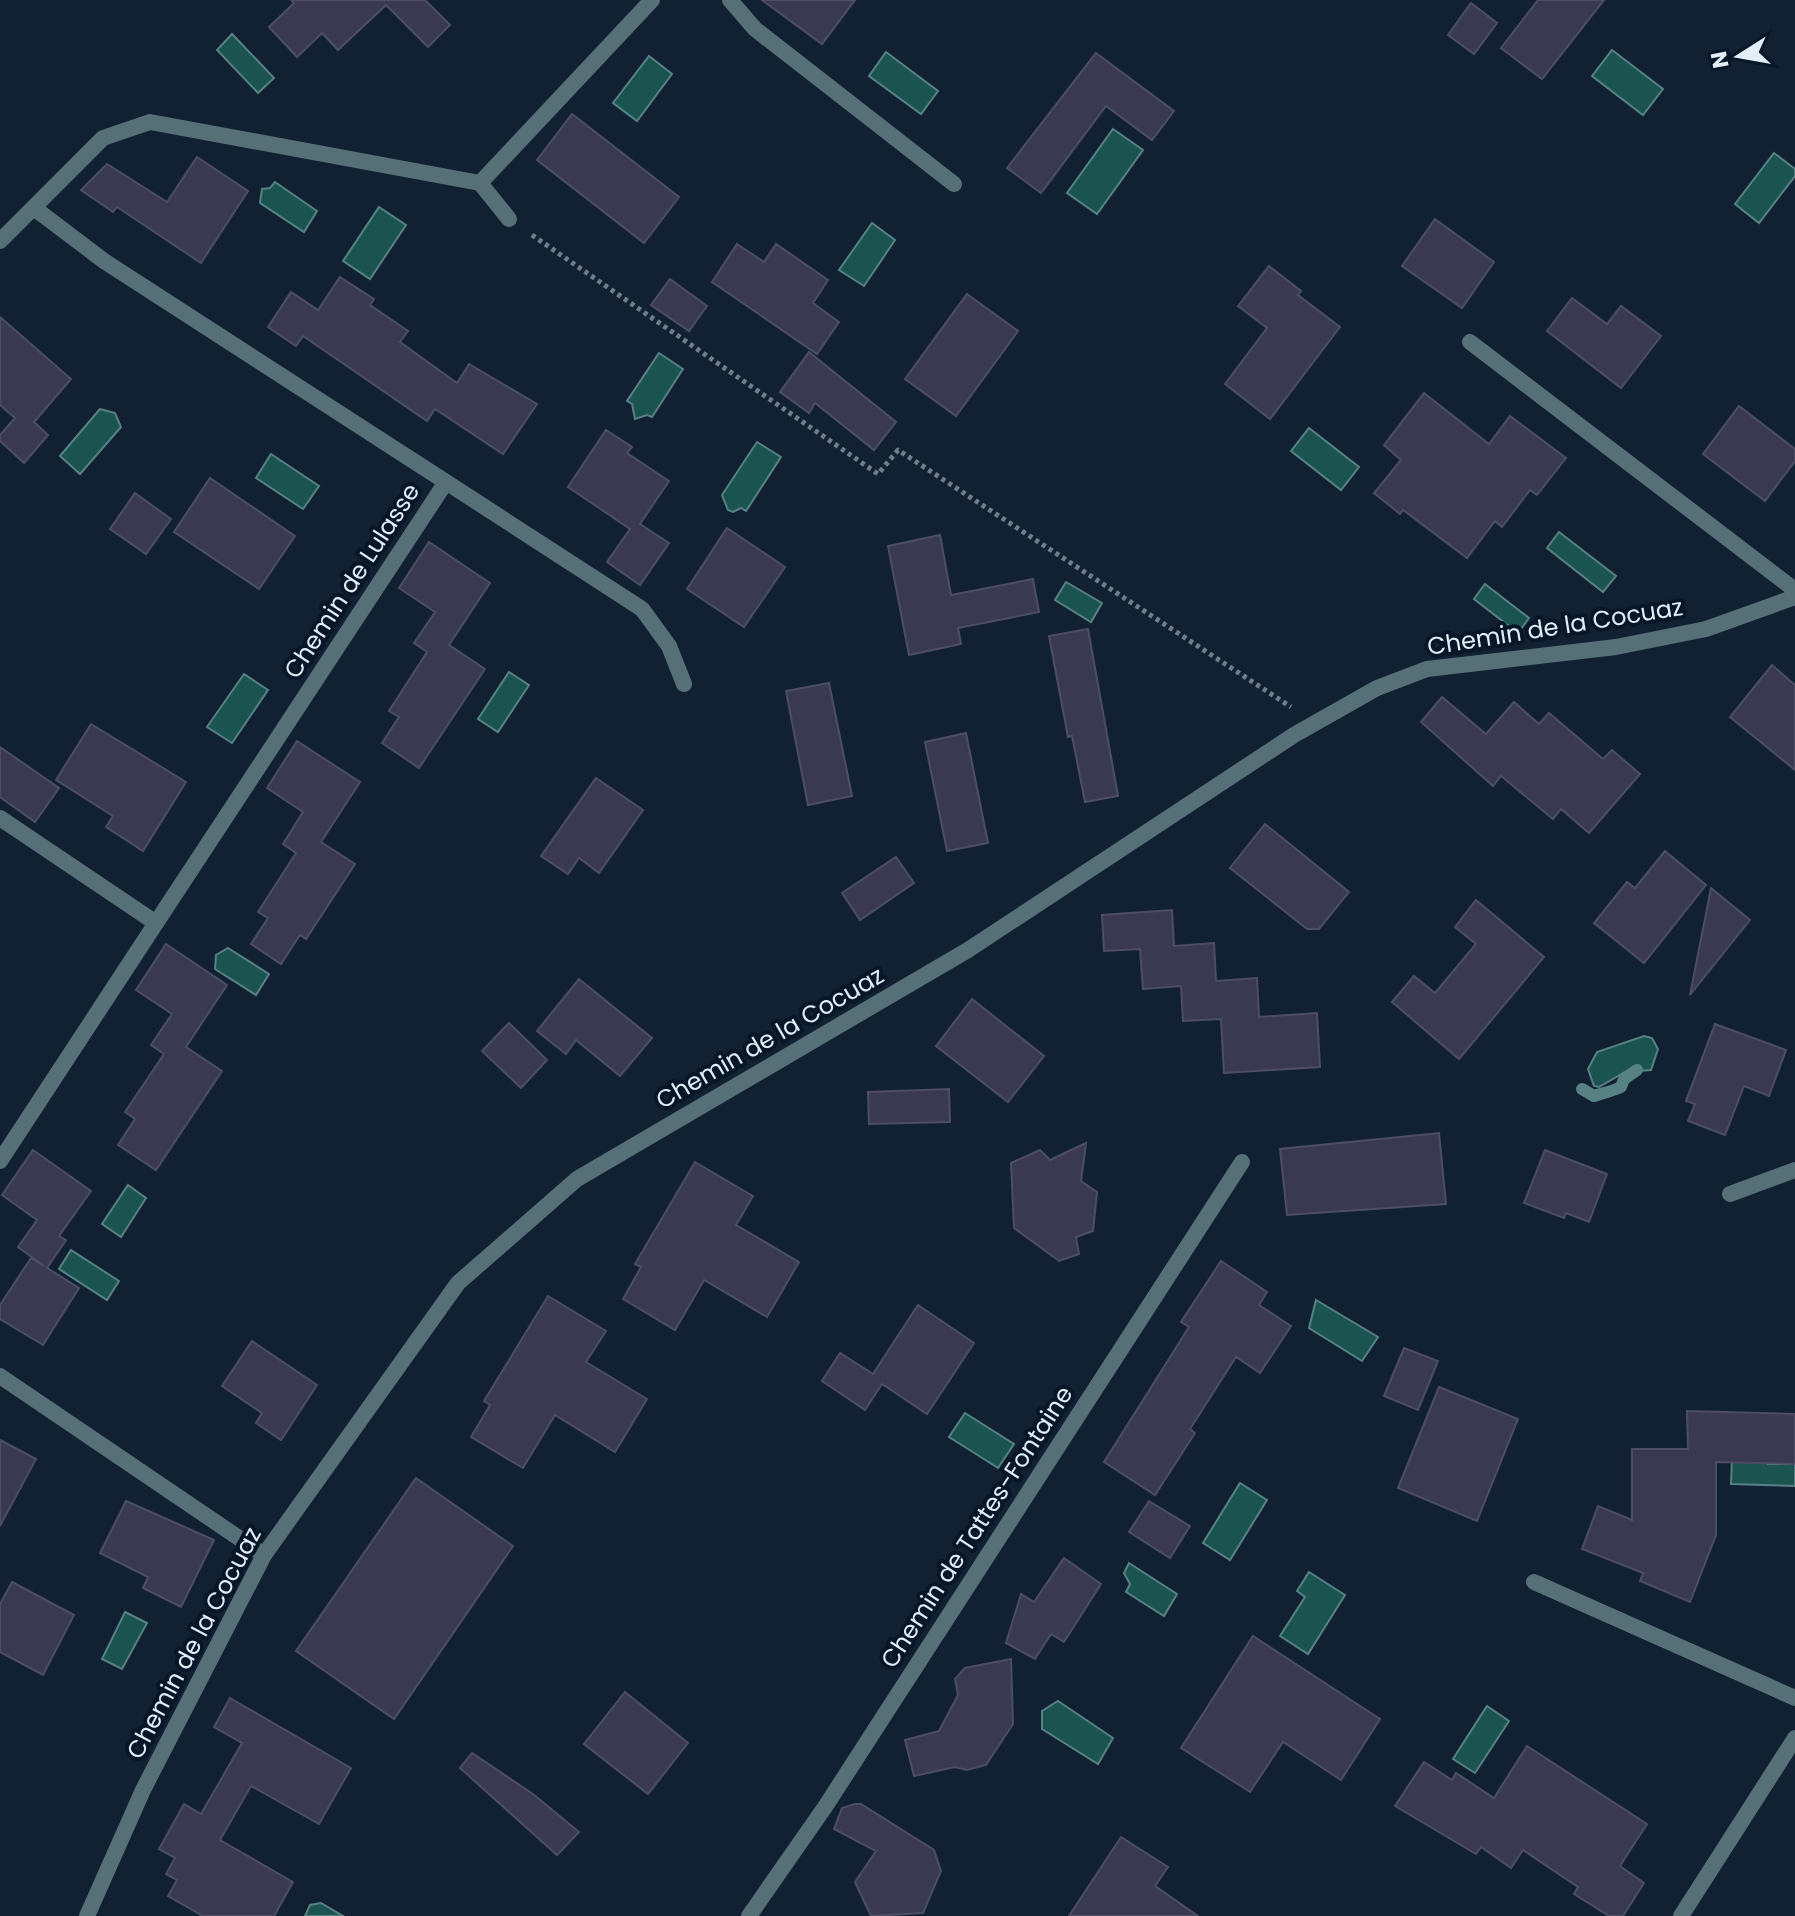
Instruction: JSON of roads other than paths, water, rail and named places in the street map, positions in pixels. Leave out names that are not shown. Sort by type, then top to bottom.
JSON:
[{"type":"street","points":[[480,183],[652,0]]},
{"type":"street","points":[[730,0],[755,29],[954,184]]},
{"type":"street","points":[[0,241],[103,138],[150,122],[480,183],[509,219]]},
{"type":"street","name":"Chemin de Lulasse","points":[[0,1161],[446,482],[104,261],[34,208]]},
{"type":"street","points":[[1470,342],[1795,590]]},
{"type":"street","points":[[446,482],[642,609],[669,646],[684,684]]},
{"type":"street","name":"Chemin de la Cocuaz","points":[[87,1916],[143,1790],[264,1555],[458,1283],[577,1179],[968,950],[1315,723],[1377,688],[1427,669],[1616,647],[1706,629],[1795,597]]},
{"type":"street","points":[[0,818],[156,923]]},
{"type":"street","name":"Chemin de Tattes-Fontaine","points":[[749,1916],[834,1793],[1242,1162]]},
{"type":"street","points":[[1730,1194],[1795,1170]]},
{"type":"street","points":[[0,1376],[264,1555]]},
{"type":"street","points":[[1534,1582],[1795,1698]]},
{"type":"street","points":[[1681,1916],[1795,1738]]},
{"type":"waterway","points":[[1582,1089],[1594,1096],[1615,1090],[1637,1070]]}]
